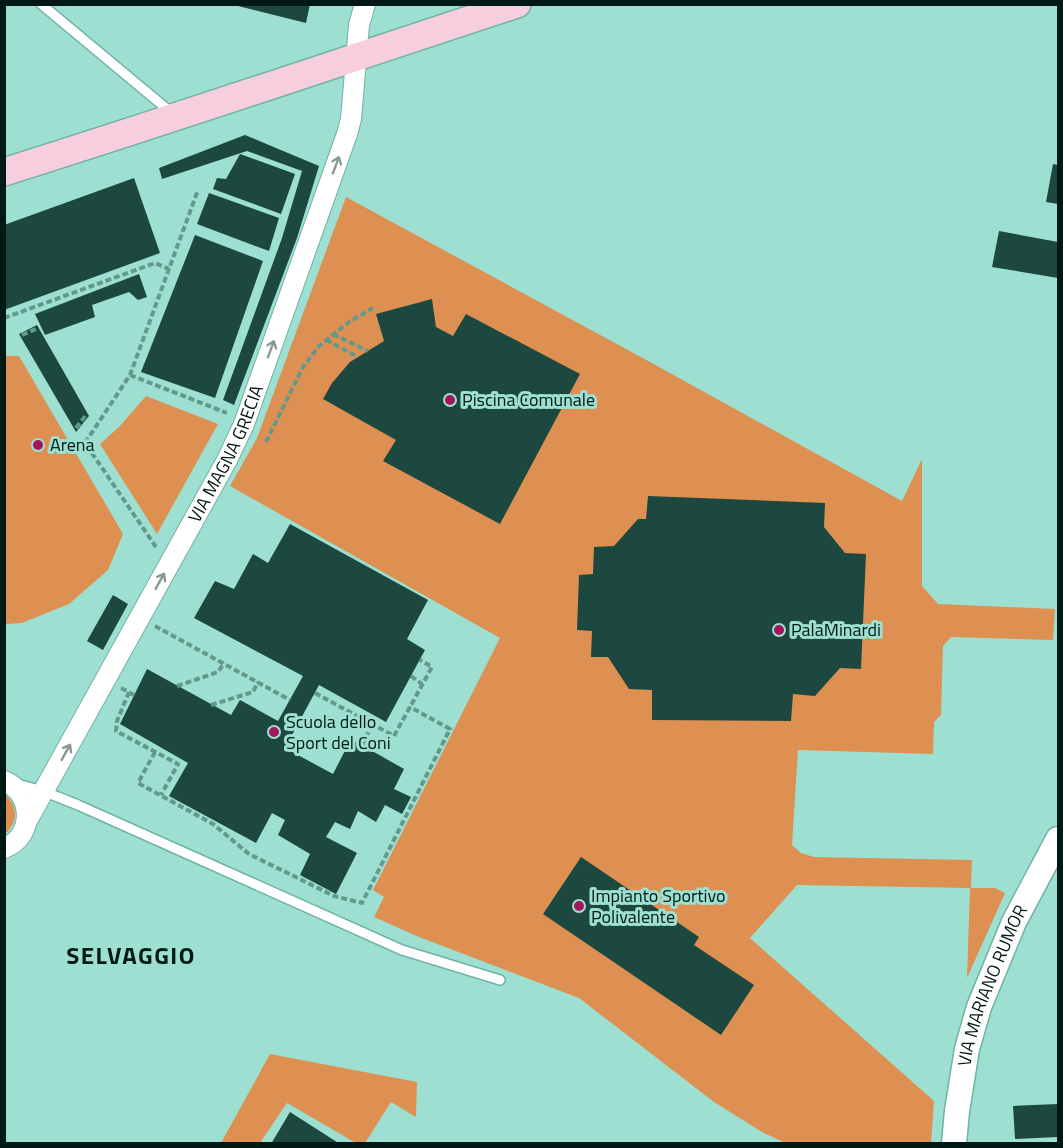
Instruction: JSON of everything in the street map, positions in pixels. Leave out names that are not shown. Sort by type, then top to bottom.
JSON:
[{"type":"main road","points":[[4,172],[178,117],[517,4]]},
{"type":"street","name":"VIA MAGNA GRECIA","points":[[6,851],[24,831],[43,791],[227,460],[244,424],[347,134],[351,119],[359,25],[365,4]]},
{"type":"street","points":[[6,781],[24,798],[27,821]]},
{"type":"street","name":"VIA MARIANO RUMOR","points":[[954,1143],[967,1049],[979,1007],[1014,922],[1059,839]]},
{"type":"lane","points":[[41,4],[178,117]]},
{"type":"lane","points":[[6,781],[43,791],[402,950],[500,980]]},
{"type":"path","points":[[158,550],[85,443],[130,375],[198,190]]},
{"type":"path","points":[[4,318],[155,262],[169,269]]},
{"type":"path","points":[[266,442],[303,367],[319,346],[349,322],[373,308]]},
{"type":"path","points":[[22,335],[36,328]]},
{"type":"path","points":[[333,334],[368,351]]},
{"type":"path","points":[[326,340],[358,357]]},
{"type":"path","points":[[130,375],[230,415]]},
{"type":"path","points":[[75,428],[86,415]]},
{"type":"path","points":[[154,625],[290,700]]},
{"type":"path","points":[[315,693],[394,736],[432,667],[420,660]]},
{"type":"path","points":[[177,686],[218,672],[224,663]]},
{"type":"path","points":[[411,676],[422,684]]},
{"type":"path","points":[[211,705],[253,692],[258,682]]},
{"type":"path","points":[[120,688],[134,695]]},
{"type":"path","points":[[129,692],[117,721],[117,731],[178,764],[161,795]]},
{"type":"path","points":[[155,752],[138,783],[213,824],[249,854],[334,896],[362,903],[450,729],[410,707]]},
{"type":"path","points":[[362,746],[372,725]]},
{"type":"shaded area","points":[[346,197],[902,501],[922,459],[922,586],[938,604],[1055,609],[1053,640],[951,637],[943,646],[941,715],[934,722],[933,754],[798,750],[792,845],[801,853],[814,857],[972,860],[971,888],[995,888],[1005,893],[967,978],[970,888],[797,885],[750,938],[934,1101],[931,1143],[785,1143],[762,1132],[714,1102],[579,998],[419,937],[374,917],[384,897],[373,890],[500,638],[230,486],[257,438]]},
{"type":"shaded area","name":"Arena","points":[[5,356],[19,356],[123,534],[108,570],[69,604],[22,623],[5,624]]},
{"type":"shaded area","points":[[146,396],[218,424],[157,534],[100,444],[120,426]]},
{"type":"shaded area","points":[[5,794],[14,809],[15,819],[5,834]]},
{"type":"shaded area","points":[[270,1054],[417,1082],[416,1117],[391,1102],[365,1143],[356,1143],[287,1103],[260,1143],[221,1143]]},
{"type":"building","points":[[230,4],[310,4],[306,23]]},
{"type":"building","points":[[245,135],[319,166],[297,238],[234,405],[223,400],[282,238],[302,171],[247,151],[162,179],[159,168]]},
{"type":"building","points":[[240,154],[295,174],[281,214],[213,189],[217,178],[226,179]]},
{"type":"building","points":[[1053,164],[1058,165],[1058,204],[1046,202]]},
{"type":"building","points":[[134,178],[160,253],[4,310],[4,225]]},
{"type":"building","points":[[209,193],[279,218],[269,251],[197,224]]},
{"type":"building","points":[[999,231],[1058,242],[1058,278],[992,267]]},
{"type":"building","points":[[195,235],[263,261],[215,398],[141,372]]},
{"type":"building","points":[[139,274],[147,297],[138,300],[129,292],[92,305],[95,317],[45,335],[35,314]]},
{"type":"building","points":[[432,299],[436,327],[453,336],[466,314],[580,374],[500,524],[383,461],[396,440],[323,399],[332,383],[350,362],[384,341],[376,314]]},
{"type":"building","points":[[37,325],[89,416],[76,432],[19,334]]},
{"type":"building","points":[[648,496],[825,503],[824,527],[845,553],[866,554],[861,669],[840,668],[815,696],[793,694],[791,721],[652,720],[652,690],[629,689],[608,657],[591,657],[592,631],[577,630],[579,575],[593,574],[594,547],[614,546],[638,519],[646,519]]},
{"type":"building","points":[[290,524],[428,600],[407,639],[425,650],[386,722],[319,685],[285,748],[333,774],[351,739],[404,769],[394,789],[411,797],[402,814],[385,805],[376,822],[358,811],[350,829],[335,822],[326,837],[357,853],[336,894],[300,875],[310,854],[278,835],[285,820],[272,813],[256,843],[169,796],[188,763],[120,724],[147,669],[231,715],[240,700],[278,721],[303,676],[194,618],[215,581],[234,589],[253,554],[268,563]]},
{"type":"building","points":[[113,595],[128,604],[103,650],[87,641]]},
{"type":"building","points":[[581,857],[699,937],[694,945],[754,985],[721,1035],[543,914]]},
{"type":"building","points":[[1058,1104],[1058,1137],[1015,1139],[1013,1106]]},
{"type":"building","points":[[290,1112],[340,1144],[271,1144]]},
{"type":"place","name":"Piscina Comunale","points":[[450,400]]},
{"type":"place","name":"Arena","points":[[38,445]]},
{"type":"place","name":"PalaMinardi","points":[[779,630]]},
{"type":"place","name":"Scuola dello Sport del Coni","points":[[274,732]]},
{"type":"place","name":"Impianto Sportivo Polivalente","points":[[579,906]]},
{"type":"district","name":"SELVAGGIO","points":[[131,956]]}]
